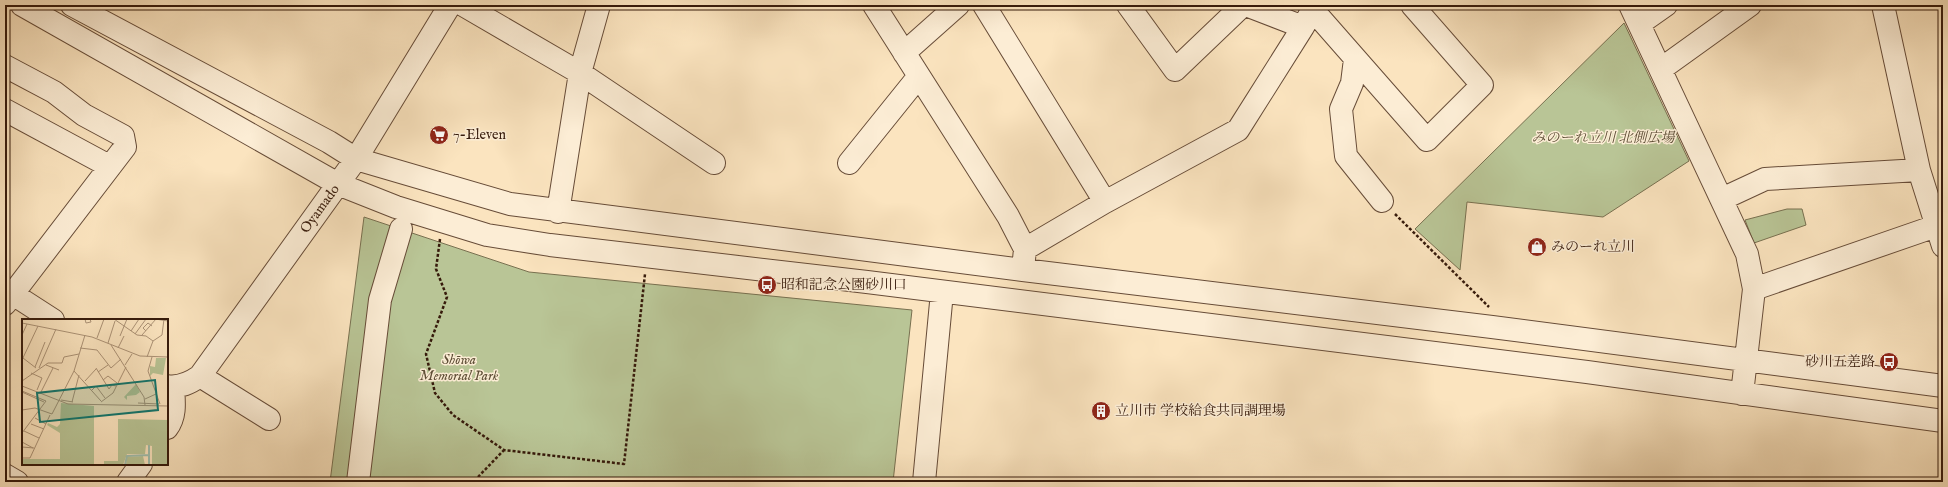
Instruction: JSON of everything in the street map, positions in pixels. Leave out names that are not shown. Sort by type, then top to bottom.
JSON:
[{"type":"street","points":[[22,5],[338,184],[396,207],[487,235],[550,245],[888,285],[1579,371],[1943,421]]},
{"type":"street","points":[[72,5],[329,142],[356,159],[510,204],[558,212],[1746,359],[1943,386]]},
{"type":"street","name":"Oyamado","points":[[170,387],[189,384],[200,376],[356,159],[450,5]]},
{"type":"street","points":[[463,5],[580,73],[714,162]]},
{"type":"street","points":[[558,212],[580,73],[599,5]]},
{"type":"street","points":[[874,5],[1008,216],[1025,249],[1023,270]]},
{"type":"street","points":[[904,53],[957,5]]},
{"type":"street","points":[[984,5],[1105,202]]},
{"type":"street","points":[[1128,5],[1175,70],[1244,5],[1310,14],[1355,59],[1427,140],[1482,85],[1412,5]]},
{"type":"street","points":[[1666,5],[1634,15],[1661,69],[1747,254],[1754,289],[1742,394]]},
{"type":"street","points":[[1661,69],[1750,5]]},
{"type":"street","points":[[1754,289],[1940,236],[1919,170],[1883,5]]},
{"type":"street","points":[[1025,249],[1105,202],[1238,130],[1310,14]]},
{"type":"street","points":[[1355,59],[1352,83],[1340,109],[1346,156],[1382,200]]},
{"type":"street","points":[[5,66],[54,92],[84,115],[123,136],[125,146],[8,296],[51,319]]},
{"type":"street","points":[[849,163],[919,76]]},
{"type":"street","points":[[5,110],[109,166]]},
{"type":"street","points":[[1722,199],[1765,179],[1919,170]]},
{"type":"street","points":[[358,482],[380,300],[401,230]]},
{"type":"street","points":[[888,285],[892,253]]},
{"type":"street","points":[[924,482],[942,292]]},
{"type":"street","points":[[200,376],[269,419]]},
{"type":"street","points":[[168,427],[172,421],[174,406],[170,387]]},
{"type":"street","points":[[128,482],[140,465]]},
{"type":"street","points":[[5,475],[17,482]]},
{"type":"path","points":[[1382,200],[1489,307]]},
{"type":"path","points":[[442,222],[436,269],[447,297],[426,354],[435,393],[453,415],[504,450],[624,464],[647,256]]},
{"type":"path","points":[[478,482],[478,476],[504,450]]},
{"type":"green space","name":"みのーれ立川 北側広場","points":[[1624,23],[1689,161],[1603,217],[1467,202],[1460,270],[1415,229]]},
{"type":"green space","points":[[1787,209],[1802,209],[1806,225],[1754,243],[1745,220]]},
{"type":"green space","name":"Shōwa Memorial Park","points":[[364,217],[529,272],[912,310],[893,482],[330,482]]},
{"type":"place","name":"7-Eleven","points":[[439,135]]},
{"type":"place","name":"みのーれ立川","points":[[1537,247]]},
{"type":"place","name":"昭和記念公園砂川口","points":[[767,285]]},
{"type":"place","name":"砂川五差路","points":[[1889,362]]},
{"type":"place","name":"立川市 学校給食共同調理場","points":[[1101,411]]}]
